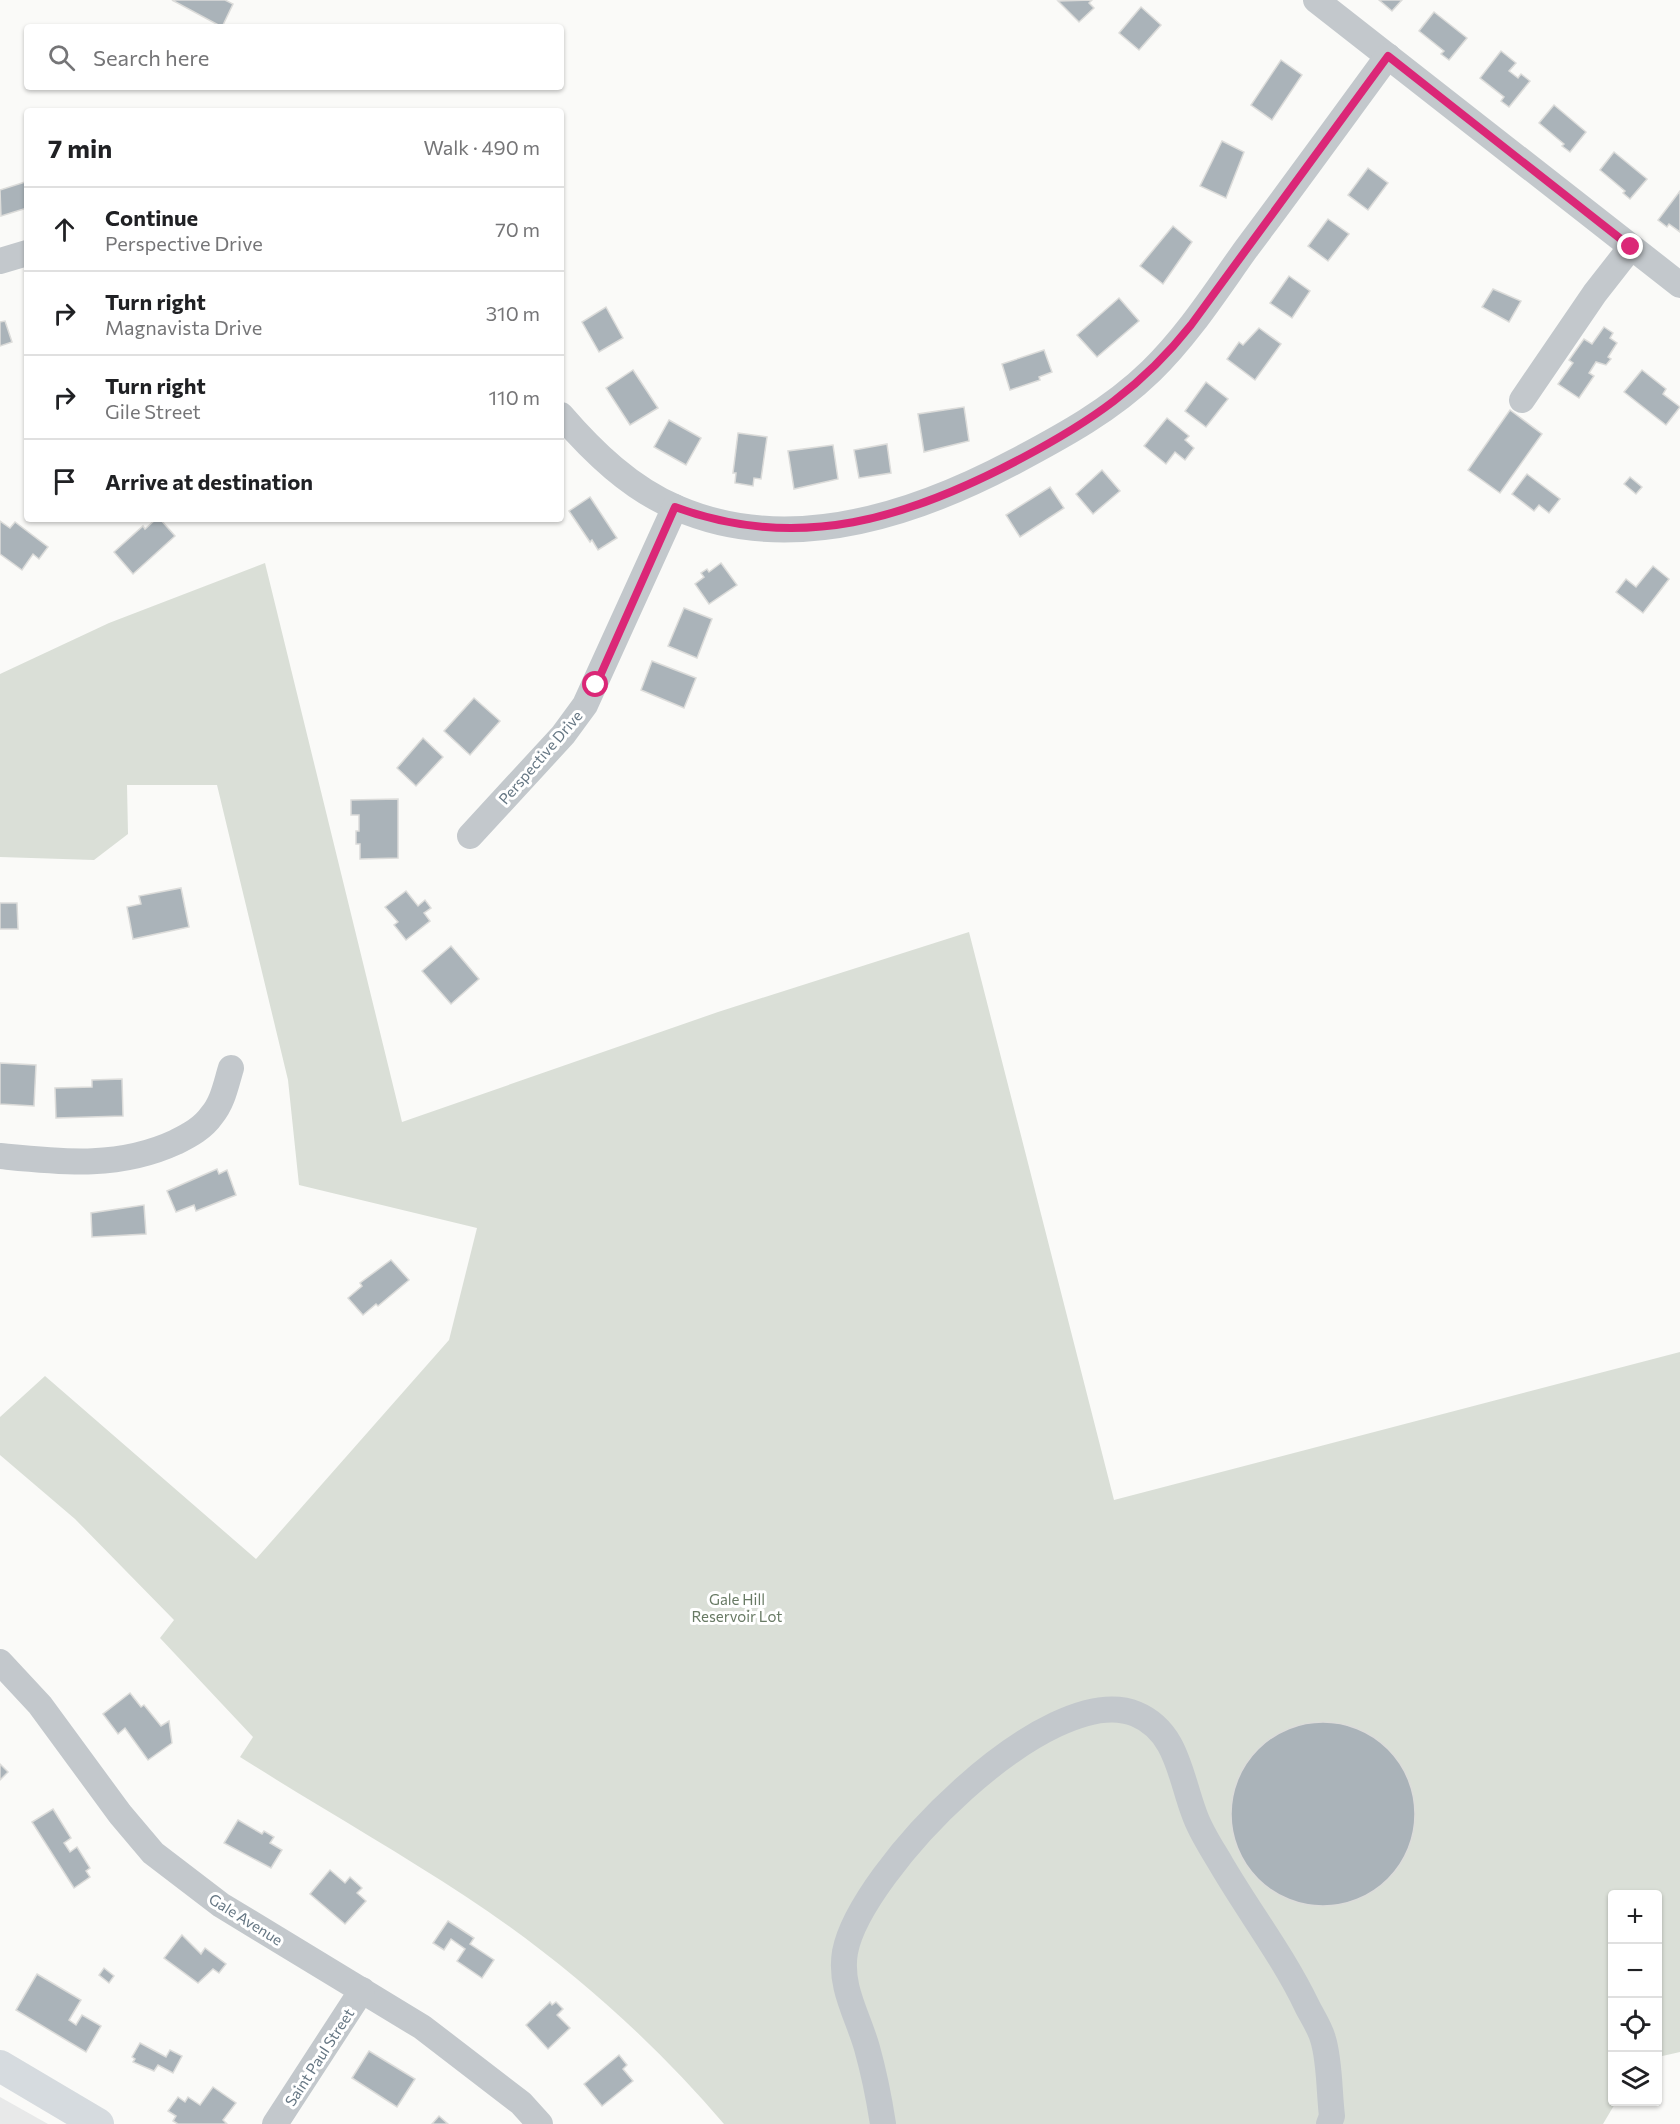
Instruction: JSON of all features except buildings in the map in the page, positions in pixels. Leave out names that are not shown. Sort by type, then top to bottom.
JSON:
[{"type":"main road","points":[[0,2066],[93,2123]]},
{"type":"street","points":[[1316,0],[1680,285]]},
{"type":"street","points":[[564,418],[618,471],[675,507],[710,520],[747,527],[802,529],[869,520],[928,503],[1034,452],[1103,411],[1126,394],[1171,350],[1388,56]]},
{"type":"street","points":[[1522,400],[1595,293],[1631,247]]},
{"type":"street","points":[[0,261],[24,254]]},
{"type":"street","name":"Perspective Drive","points":[[470,836],[563,735],[585,705],[675,507]]},
{"type":"street","points":[[0,1156],[89,1162],[123,1159],[155,1150],[186,1137],[212,1116],[219,1105],[231,1068]]},
{"type":"street","name":"Gale Avenue","points":[[0,1662],[40,1705],[120,1814],[153,1853],[221,1905],[422,2027],[521,2103],[540,2124]]},
{"type":"street","points":[[883,2124],[867,2046],[846,1989],[844,1977],[845,1950],[859,1912],[925,1825],[987,1768],[1012,1750],[1076,1715],[1102,1708],[1125,1710],[1151,1721],[1170,1743],[1194,1816],[1249,1909],[1289,1970],[1323,2039],[1332,2116],[1329,2124]]},
{"type":"street","name":"Saint Paul Street","points":[[275,2124],[362,1990]]},
{"type":"shaded area","points":[[0,2097],[48,2124],[0,2124]]},
{"type":"green space","name":"Gale Hill Reservoir Lot","points":[[265,563],[402,1122],[718,1012],[969,932],[1114,1500],[1680,1352],[1680,2052],[1662,2056],[1662,1890],[1608,1890],[1608,2106],[1614,2106],[1603,2124],[724,2124],[635,2030],[536,1946],[437,1878],[240,1757],[253,1737],[160,1638],[174,1620],[75,1519],[0,1455],[0,1417],[45,1376],[256,1559],[449,1340],[477,1228],[299,1185],[288,1080],[217,785],[127,785],[128,834],[94,860],[0,857],[0,674],[109,623]]},
{"type":"route","points":[[596,685],[675,507],[710,520],[747,527],[802,529],[869,520],[928,503],[995,472],[1074,429],[1126,394],[1171,350],[1191,325],[1388,56],[1631,247]]}]
